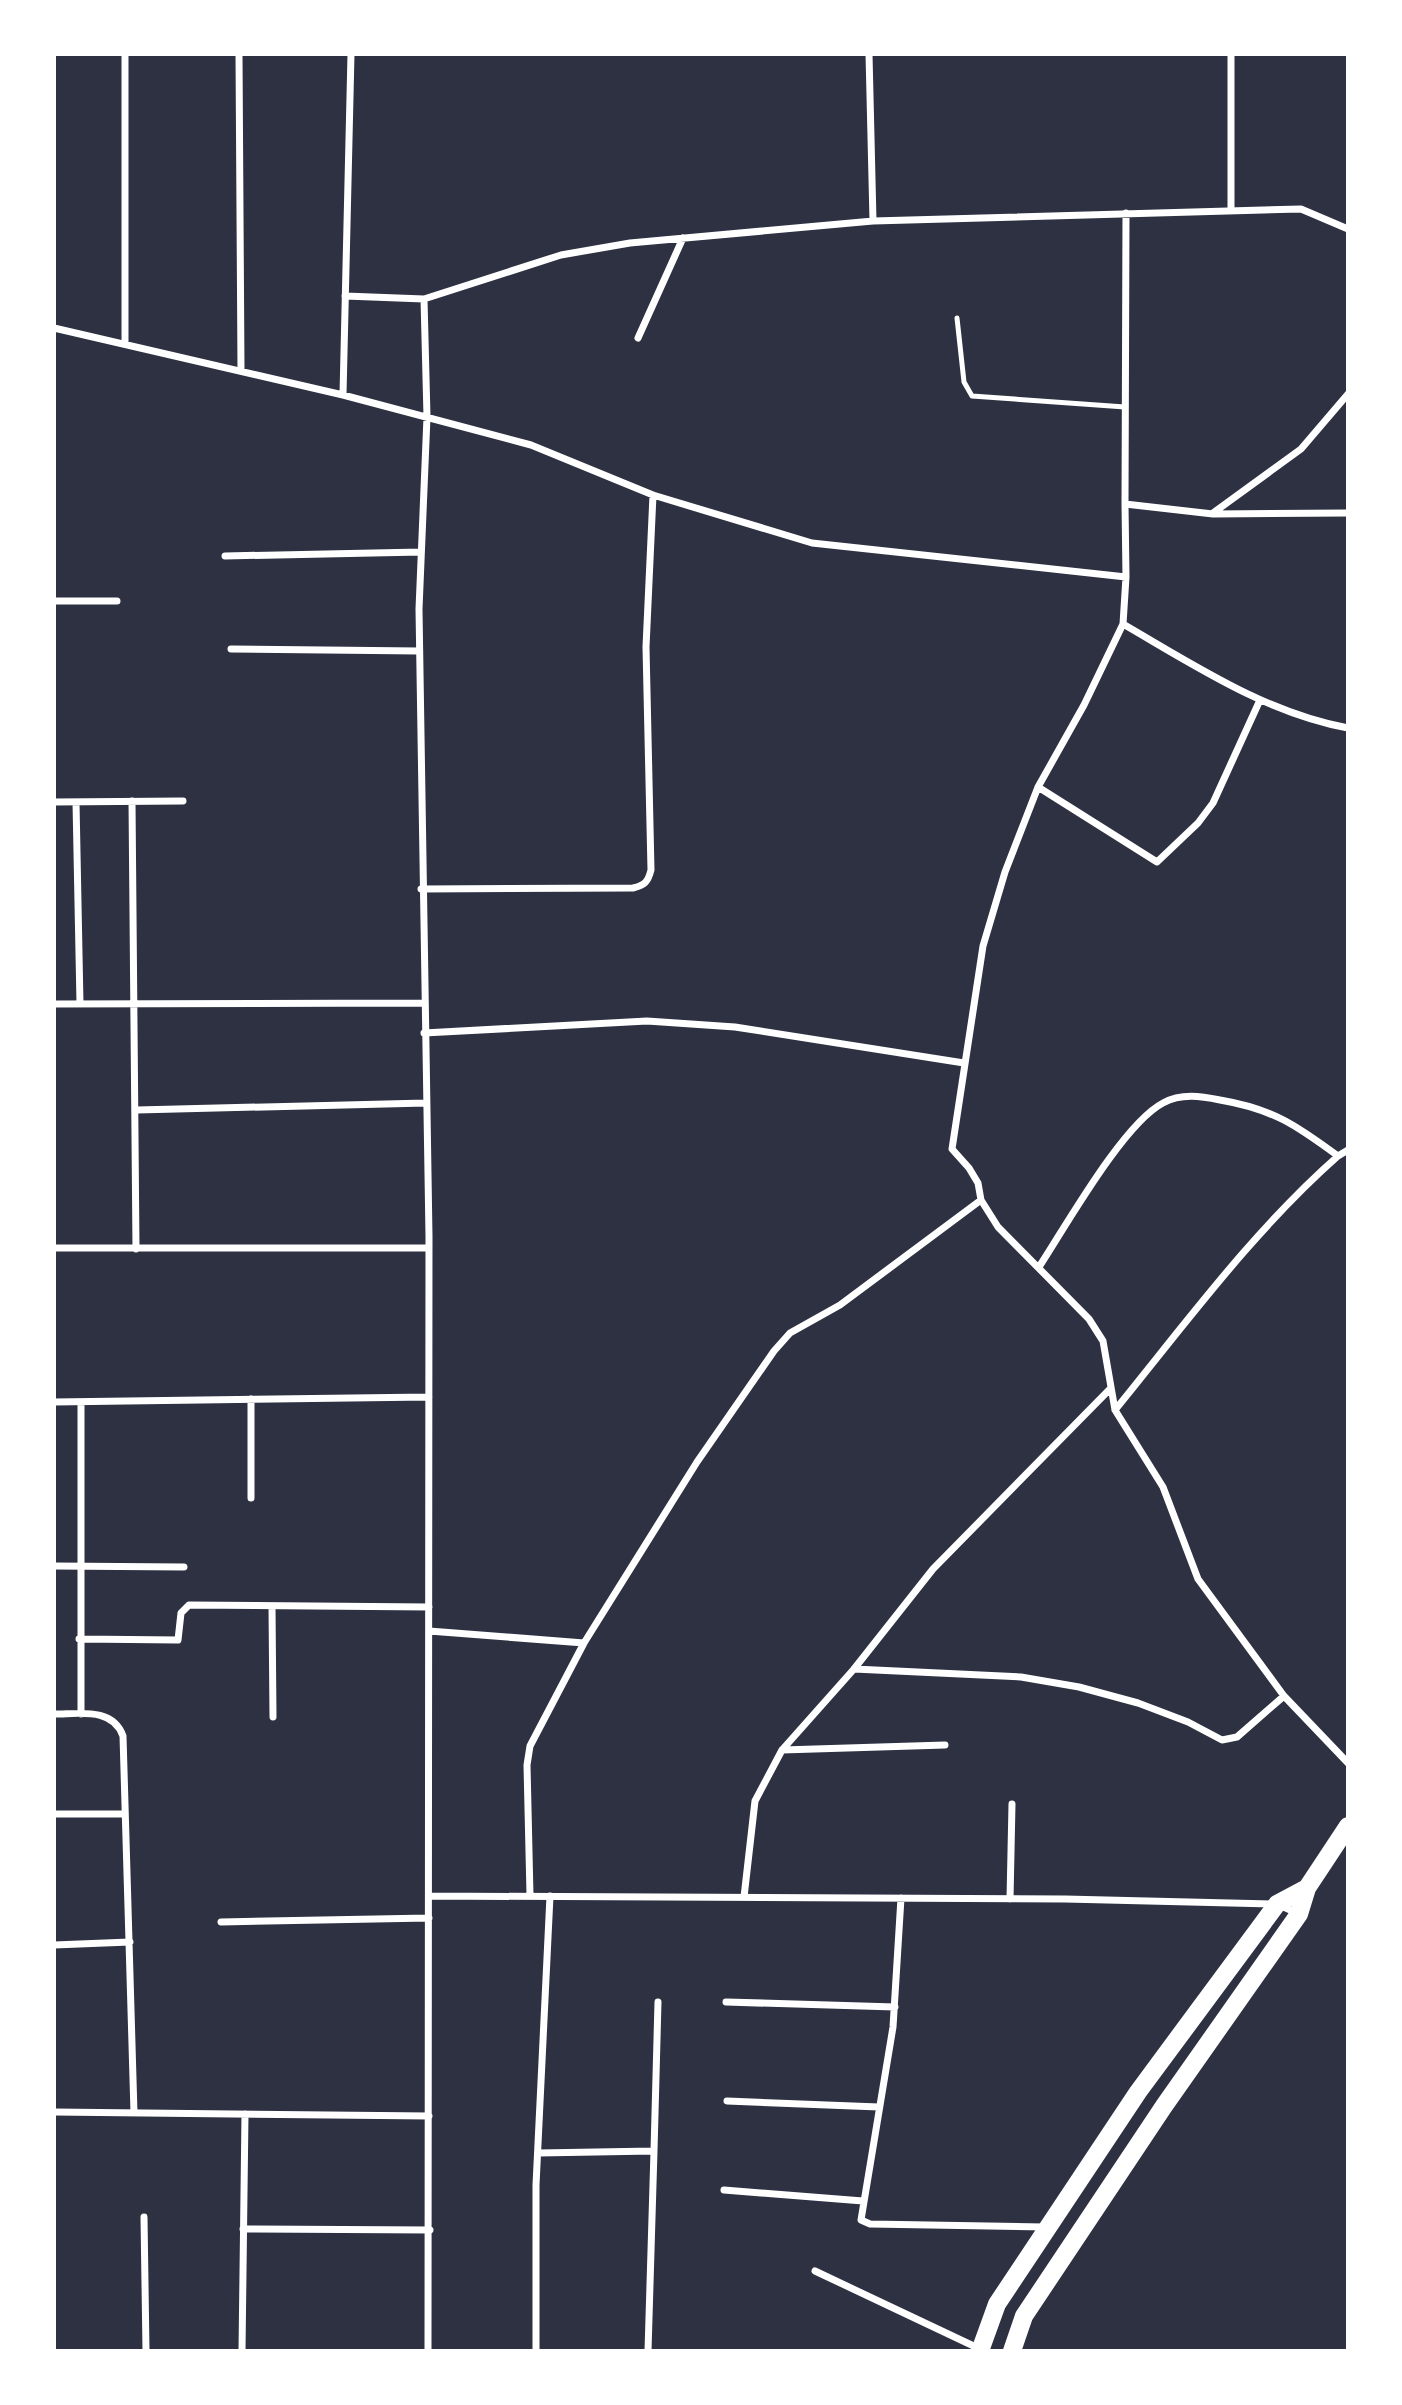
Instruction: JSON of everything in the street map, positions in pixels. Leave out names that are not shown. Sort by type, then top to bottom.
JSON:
[{"type":"main road","points":[[1012,2351],[1024,2316],[1164,2106],[1299,1914],[1307,1888],[1348,1826]]},
{"type":"main road","points":[[980,2350],[997,2304],[1138,2092],[1276,1904],[1307,1888]]},
{"type":"street","points":[[125,54],[125,344]]},
{"type":"street","points":[[239,54],[241,372]]},
{"type":"street","points":[[343,395],[351,54]]},
{"type":"street","points":[[869,54],[873,220]]},
{"type":"street","points":[[1231,54],[1231,210]]},
{"type":"street","points":[[345,296],[424,299],[561,255],[683,238],[873,220],[1300,209],[1348,229]]},
{"type":"street","points":[[1126,213],[1126,577],[1123,624],[1084,705],[1038,787],[1005,872],[983,946],[952,1149],[978,1183],[981,1200],[998,1227],[1089,1319],[1103,1341],[1115,1410],[1163,1487],[1198,1579],[1284,1696],[1348,1763]]},
{"type":"street","points":[[638,338],[683,238]]},
{"type":"street","points":[[424,299],[426,417],[419,651],[429,1397],[428,2351]]},
{"type":"street","points":[[54,328],[343,395],[531,445],[653,495],[812,544],[1126,577]]},
{"type":"street","points":[[1213,514],[1301,449],[1348,394]]},
{"type":"street","points":[[421,889],[633,888],[644,886],[648,880],[651,870],[646,646],[653,495]]},
{"type":"street","points":[[1125,504],[1213,514],[1348,513]]},
{"type":"street","points":[[225,556],[421,552]]},
{"type":"street","points":[[54,601],[117,601]]},
{"type":"street","points":[[1123,624],[1278,708],[1348,728]]},
{"type":"street","points":[[231,649],[419,651]]},
{"type":"street","points":[[1038,787],[1157,862],[1198,823],[1213,803],[1260,699]]},
{"type":"street","points":[[132,801],[136,1003],[136,1249]]},
{"type":"street","points":[[54,802],[183,801]]},
{"type":"street","points":[[76,802],[80,1004]]},
{"type":"street","points":[[54,1004],[424,1003]]},
{"type":"street","points":[[424,1033],[647,1021],[735,1027],[964,1063]]},
{"type":"street","points":[[1039,1267],[1123,1140],[1141,1119],[1164,1102],[1194,1095],[1258,1107],[1297,1125],[1338,1156]]},
{"type":"street","points":[[136,1110],[426,1103]]},
{"type":"street","points":[[1115,1410],[1254,1240],[1304,1186],[1348,1150]]},
{"type":"street","points":[[530,1895],[527,1765],[530,1746],[584,1643],[697,1462],[790,1333],[840,1305],[981,1200]]},
{"type":"street","points":[[54,1248],[428,1248]]},
{"type":"street","points":[[744,1897],[755,1801],[782,1750],[854,1669],[933,1569],[1111,1388]]},
{"type":"street","points":[[54,1402],[429,1397]]},
{"type":"street","points":[[251,1399],[251,1498]]},
{"type":"street","points":[[81,1402],[81,1714]]},
{"type":"street","points":[[54,1566],[184,1566]]},
{"type":"street","points":[[79,1639],[173,1641],[180,1637],[181,1613],[186,1606],[429,1607]]},
{"type":"street","points":[[272,1606],[272,1717]]},
{"type":"street","points":[[429,1631],[584,1643]]},
{"type":"street","points":[[854,1669],[1021,1677],[1079,1687],[1150,1708],[1222,1740],[1237,1737],[1284,1696]]},
{"type":"street","points":[[54,1714],[102,1714],[114,1720],[120,1727],[130,1942],[134,2113]]},
{"type":"street","points":[[782,1750],[945,1745]]},
{"type":"street","points":[[1010,1899],[1012,1804]]},
{"type":"street","points":[[54,1814],[125,1814]]},
{"type":"street","points":[[429,1896],[1010,1899],[1276,1904],[1299,1914]]},
{"type":"street","points":[[536,2351],[538,2152],[550,1896]]},
{"type":"street","points":[[901,1898],[895,2007],[861,2220],[864,2224],[1049,2227]]},
{"type":"street","points":[[221,1922],[429,1918]]},
{"type":"street","points":[[54,1945],[130,1942]]},
{"type":"street","points":[[648,2351],[658,2002]]},
{"type":"street","points":[[726,2002],[895,2007]]},
{"type":"street","points":[[727,2101],[879,2107]]},
{"type":"street","points":[[54,2112],[429,2116]]},
{"type":"street","points":[[242,2351],[245,2114]]},
{"type":"street","points":[[538,2152],[654,2151]]},
{"type":"street","points":[[724,2190],[863,2201]]},
{"type":"street","points":[[144,2217],[146,2351]]},
{"type":"street","points":[[243,2229],[430,2230]]},
{"type":"street","points":[[815,2271],[980,2350]]},
{"type":"lane","points":[[957,318],[964,382],[972,396],[1125,407]]}]
